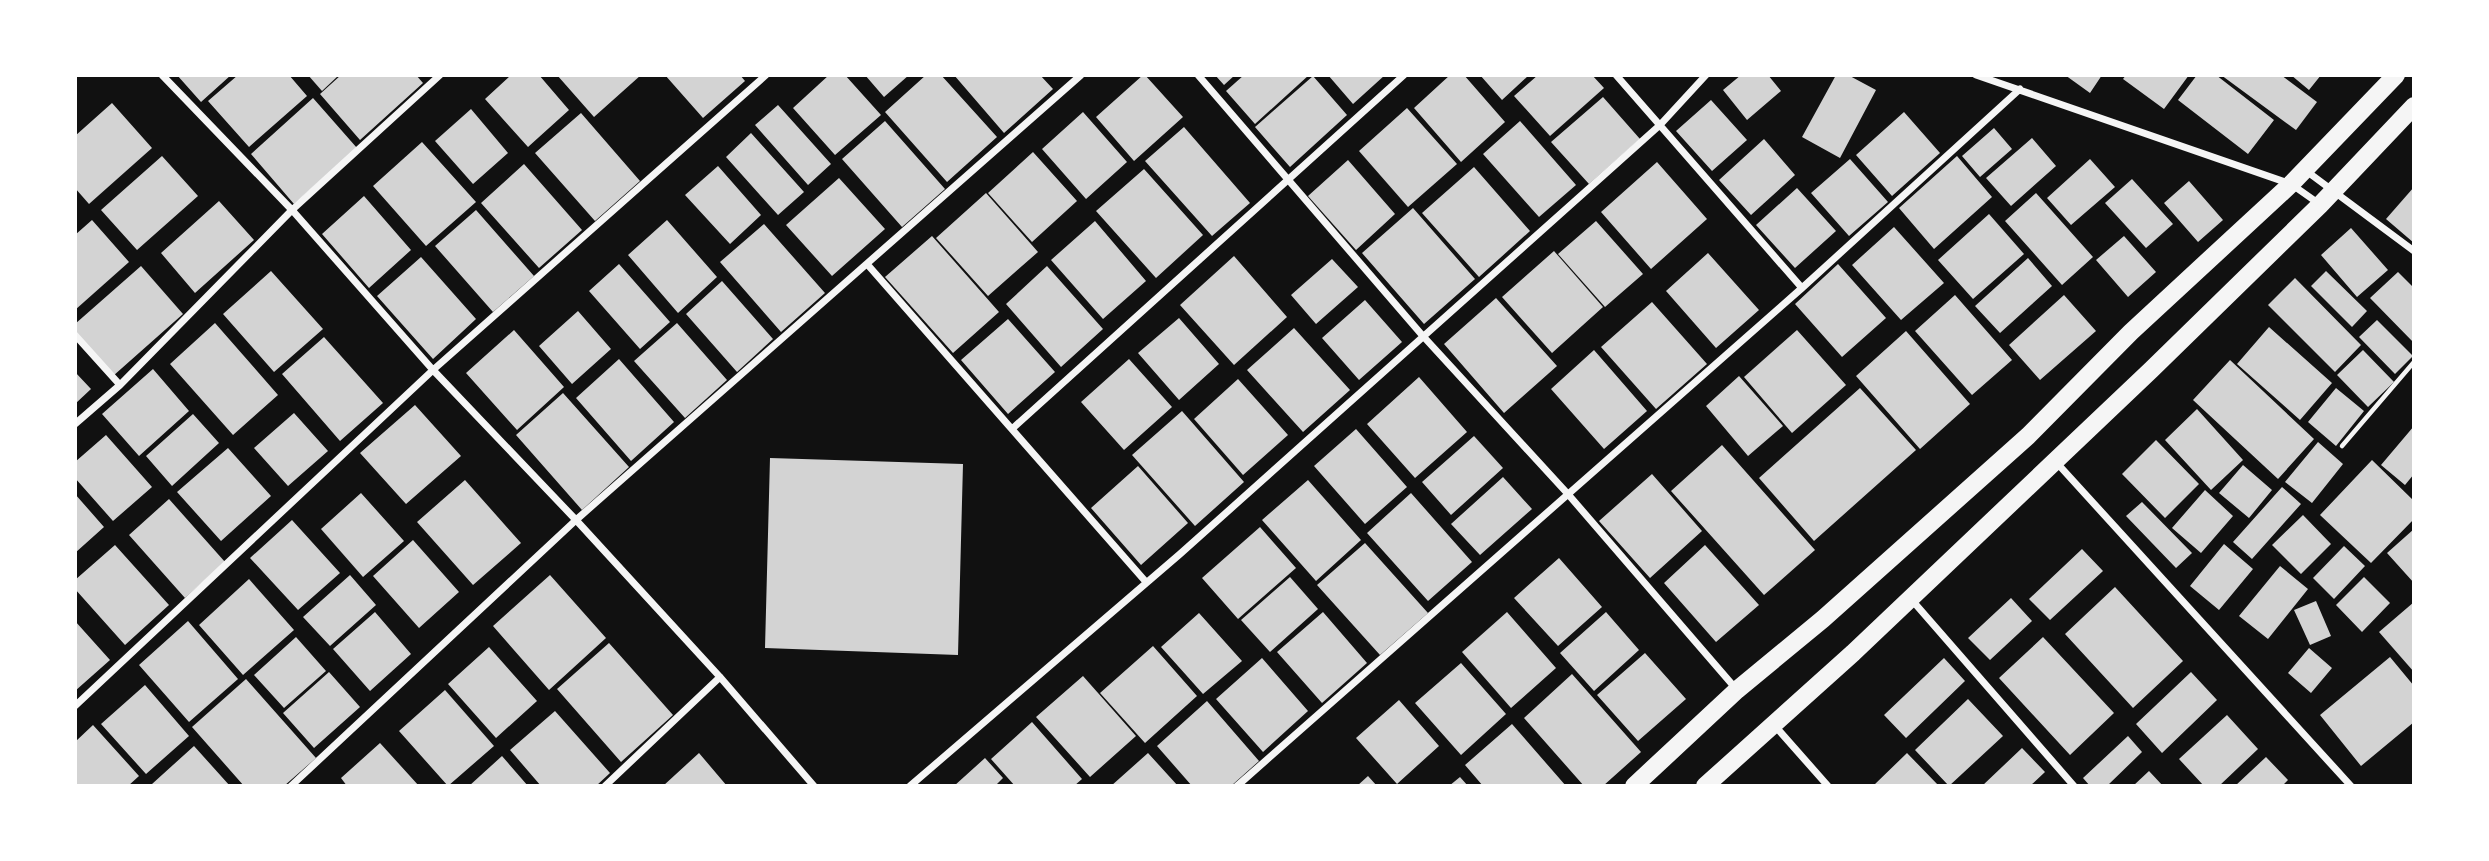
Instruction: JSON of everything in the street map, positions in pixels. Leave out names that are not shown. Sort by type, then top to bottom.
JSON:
[{"type":"main road","points":[[1634,786],[1737,690],[1823,619],[2028,436],[2132,332],[2291,184],[2396,75]]},
{"type":"main road","points":[[1705,786],[1911,599],[2055,461],[2320,205],[2414,106]]},
{"type":"street","points":[[162,75],[292,211],[433,370],[720,677],[814,786]]},
{"type":"street","points":[[75,424],[120,385],[292,211],[440,75]]},
{"type":"street","points":[[75,706],[433,370],[766,75]]},
{"type":"street","points":[[291,786],[576,520],[1081,75]]},
{"type":"street","points":[[1198,75],[1422,335],[1567,493],[1737,690]]},
{"type":"street","points":[[1012,429],[1404,75]]},
{"type":"street","points":[[1616,75],[1802,288]]},
{"type":"street","points":[[910,786],[1146,582],[1660,125],[1706,75]]},
{"type":"street","points":[[1976,75],[2291,184],[2320,205]]},
{"type":"street","points":[[1237,786],[1802,288],[2020,89]]},
{"type":"street","points":[[2305,169],[2414,251]]},
{"type":"street","points":[[867,264],[1146,582]]},
{"type":"street","points":[[75,335],[120,385]]},
{"type":"street","points":[[2055,461],[2351,786]]},
{"type":"street","points":[[1911,599],[2074,786]]},
{"type":"street","points":[[605,786],[720,677]]},
{"type":"street","points":[[1772,723],[1828,786]]},
{"type":"path","points":[[2342,446],[2414,362]]},
{"type":"building","points":[[177,75],[231,75],[201,102]]},
{"type":"building","points":[[238,75],[289,75],[307,96],[249,147],[208,101]]},
{"type":"building","points":[[308,75],[339,75],[322,91]]},
{"type":"building","points":[[341,75],[416,75],[423,83],[360,140],[320,94]]},
{"type":"building","points":[[511,75],[539,75],[569,110],[528,147],[485,99]]},
{"type":"building","points":[[557,75],[641,75],[594,117]]},
{"type":"building","points":[[665,75],[740,75],[745,81],[703,118]]},
{"type":"building","points":[[829,75],[845,75],[881,115],[835,155],[793,108]]},
{"type":"building","points":[[865,75],[909,75],[884,97]]},
{"type":"building","points":[[926,75],[941,75],[997,137],[947,182],[885,112]]},
{"type":"building","points":[[954,75],[1040,75],[1053,89],[1004,133]]},
{"type":"building","points":[[1143,75],[1183,117],[1134,161],[1096,117]]},
{"type":"building","points":[[1215,75],[1235,75],[1224,85]]},
{"type":"building","points":[[1244,75],[1309,75],[1255,124],[1226,91]]},
{"type":"building","points":[[1328,75],[1385,75],[1353,104]]},
{"type":"building","points":[[1450,75],[1464,75],[1505,122],[1461,162],[1414,108]]},
{"type":"building","points":[[1480,75],[1529,75],[1502,100]]},
{"type":"building","points":[[1538,75],[1592,75],[1604,88],[1550,136],[1514,96]]},
{"type":"building","points":[[1741,75],[1768,75],[1781,91],[1747,120],[1723,90]]},
{"type":"building","points":[[1836,75],[1848,75],[1876,90],[1840,158],[1802,137]]},
{"type":"building","points":[[2065,75],[2102,75],[2090,93]]},
{"type":"building","points":[[2126,75],[2189,75],[2164,109],[2123,79]]},
{"type":"building","points":[[2197,75],[2216,75],[2274,120],[2248,154],[2178,100]]},
{"type":"building","points":[[2221,75],[2281,75],[2317,102],[2296,130]]},
{"type":"building","points":[[2291,75],[2321,75],[2309,90]]},
{"type":"building","points":[[1313,76],[1347,115],[1290,167],[1255,127]]},
{"type":"building","points":[[1603,97],[1640,139],[1589,184],[1551,142]]},
{"type":"building","points":[[313,98],[357,148],[294,204],[251,154]]},
{"type":"building","points":[[1711,100],[1747,140],[1712,171],[1676,131]]},
{"type":"building","points":[[112,103],[152,148],[89,204],[75,188],[75,136]]},
{"type":"building","points":[[778,105],[831,164],[808,185],[755,125]]},
{"type":"building","points":[[1407,108],[1457,164],[1408,207],[1359,151]]},
{"type":"building","points":[[471,109],[508,153],[473,184],[435,141]]},
{"type":"building","points":[[1083,112],[1127,162],[1086,199],[1042,149]]},
{"type":"building","points":[[1904,112],[1940,153],[1892,196],[1856,155]]},
{"type":"building","points":[[581,113],[640,181],[595,221],[535,153]]},
{"type":"building","points":[[885,121],[945,189],[902,227],[842,159]]},
{"type":"building","points":[[1520,121],[1576,185],[1539,217],[1483,154]]},
{"type":"building","points":[[1184,127],[1250,203],[1212,236],[1145,161]]},
{"type":"building","points":[[1994,128],[2012,149],[1980,177],[1962,156]]},
{"type":"building","points":[[751,133],[804,192],[778,215],[726,157]]},
{"type":"building","points":[[2032,138],[2056,166],[2011,206],[1986,178]]},
{"type":"building","points":[[1764,139],[1795,175],[1751,215],[1719,180]]},
{"type":"building","points":[[422,142],[476,202],[426,246],[373,186]]},
{"type":"building","points":[[1033,152],[1077,201],[1032,242],[988,193]]},
{"type":"building","points":[[162,156],[198,196],[137,250],[101,210]]},
{"type":"building","points":[[1957,156],[1992,197],[1934,249],[1899,208]]},
{"type":"building","points":[[1850,159],[1888,202],[1849,236],[1811,193]]},
{"type":"building","points":[[2090,159],[2115,187],[2071,225],[2047,198]]},
{"type":"building","points":[[1348,160],[1395,214],[1356,250],[1308,196]]},
{"type":"building","points":[[1657,162],[1707,219],[1651,269],[1601,212]]},
{"type":"building","points":[[524,164],[582,230],[539,268],[481,203]]},
{"type":"building","points":[[718,166],[761,215],[730,244],[685,195]]},
{"type":"building","points":[[1474,167],[1530,231],[1479,277],[1422,213]]},
{"type":"building","points":[[1144,169],[1203,235],[1156,278],[1096,211]]},
{"type":"building","points":[[839,178],[885,229],[832,276],[786,225]]},
{"type":"building","points":[[2132,179],[2173,224],[2146,248],[2105,203]]},
{"type":"building","points":[[2189,181],[2223,220],[2198,242],[2164,203]]},
{"type":"building","points":[[2414,187],[2414,243],[2386,219]]},
{"type":"building","points":[[1797,188],[1836,231],[1795,268],[1756,225]]},
{"type":"building","points":[[986,193],[1038,252],[988,296],[936,238]]},
{"type":"building","points":[[2036,193],[2093,257],[2062,285],[2005,221]]},
{"type":"building","points":[[364,196],[411,250],[369,288],[322,234]]},
{"type":"building","points":[[219,201],[254,240],[195,293],[161,253]]},
{"type":"building","points":[[1413,208],[1475,279],[1424,324],[1362,253]]},
{"type":"building","points":[[476,210],[534,276],[493,312],[435,246]]},
{"type":"building","points":[[1989,214],[2024,254],[1973,299],[1938,260]]},
{"type":"building","points":[[92,220],[129,262],[75,310],[75,235]]},
{"type":"building","points":[[667,220],[717,277],[678,313],[628,255]]},
{"type":"building","points":[[1095,221],[1146,281],[1103,319],[1051,260]]},
{"type":"building","points":[[1596,221],[1643,274],[1605,307],[1558,254]]},
{"type":"building","points":[[764,224],[825,293],[781,332],[720,262]]},
{"type":"building","points":[[1894,227],[1944,283],[1901,320],[1852,265]]},
{"type":"building","points":[[2351,228],[2388,270],[2357,297],[2321,255]]},
{"type":"building","points":[[932,236],[999,312],[953,353],[885,277]]},
{"type":"building","points":[[2124,236],[2156,272],[2128,297],[2096,260]]},
{"type":"building","points":[[1554,251],[1603,307],[1552,353],[1502,297]]},
{"type":"building","points":[[1708,253],[1759,310],[1716,348],[1666,291]]},
{"type":"building","points":[[1234,256],[1287,317],[1234,365],[1180,305]]},
{"type":"building","points":[[421,257],[476,319],[433,359],[377,296]]},
{"type":"building","points":[[2028,258],[2052,286],[2000,333],[1975,306]]},
{"type":"building","points":[[1332,259],[1358,287],[1316,324],[1291,295]]},
{"type":"building","points":[[619,264],[670,322],[640,349],[589,291]]},
{"type":"building","points":[[1838,264],[1886,318],[1842,357],[1795,304]]},
{"type":"building","points":[[141,266],[183,314],[113,376],[75,334],[75,324]]},
{"type":"building","points":[[1047,266],[1103,329],[1061,367],[1006,304]]},
{"type":"building","points":[[271,271],[323,329],[274,372],[223,314]]},
{"type":"building","points":[[2326,271],[2367,311],[2352,327],[2311,286]]},
{"type":"building","points":[[2398,272],[2414,288],[2414,343],[2370,298]]},
{"type":"building","points":[[2295,278],[2361,345],[2335,372],[2268,305]]},
{"type":"building","points":[[722,281],[773,339],[737,372],[686,314]]},
{"type":"building","points":[[1955,295],[2012,360],[1972,395],[1915,331]]},
{"type":"building","points":[[2064,295],[2096,331],[2040,380],[2009,345]]},
{"type":"building","points":[[1496,298],[1557,366],[1504,413],[1444,344]]},
{"type":"building","points":[[1365,300],[1402,342],[1359,380],[1322,338]]},
{"type":"building","points":[[1652,302],[1707,364],[1656,409],[1601,347]]},
{"type":"building","points":[[578,311],[611,349],[572,384],[539,346]]},
{"type":"building","points":[[1179,318],[1219,364],[1179,400],[1138,353]]},
{"type":"building","points":[[1008,319],[1055,372],[1008,414],[961,360]]},
{"type":"building","points":[[2377,320],[2413,356],[2395,374],[2359,337]]},
{"type":"building","points":[[215,323],[278,395],[233,435],[170,364]]},
{"type":"building","points":[[677,323],[727,380],[685,418],[634,361]]},
{"type":"building","points":[[2269,327],[2332,383],[2300,420],[2237,364]]},
{"type":"building","points":[[1294,328],[1350,390],[1303,432],[1247,370]]},
{"type":"building","points":[[514,330],[564,387],[517,430],[466,373]]},
{"type":"building","points":[[1797,330],[1846,385],[1792,433],[1744,377]]},
{"type":"building","points":[[1906,331],[1970,404],[1920,449],[1856,376]]},
{"type":"building","points":[[324,337],[383,403],[340,441],[282,374]]},
{"type":"building","points":[[1594,350],[1647,411],[1604,449],[1551,389]]},
{"type":"building","points":[[2363,350],[2394,382],[2368,407],[2337,375]]},
{"type":"building","points":[[619,359],[674,422],[631,461],[576,398]]},
{"type":"building","points":[[1129,359],[1172,407],[1124,450],[1081,402]]},
{"type":"building","points":[[2230,360],[2314,439],[2278,479],[2193,400]]},
{"type":"building","points":[[153,369],[189,411],[139,456],[102,414]]},
{"type":"building","points":[[75,372],[91,389],[75,404]]},
{"type":"building","points":[[1739,376],[1783,426],[1748,456],[1706,406]]},
{"type":"building","points":[[1419,377],[1467,432],[1415,478],[1367,424]]},
{"type":"building","points":[[1238,379],[1288,435],[1243,475],[1194,419]]},
{"type":"building","points":[[1860,388],[1916,450],[1814,541],[1759,478]]},
{"type":"building","points":[[2336,388],[2364,411],[2336,446],[2308,422]]},
{"type":"building","points":[[563,393],[629,467],[582,510],[516,435]]},
{"type":"building","points":[[415,405],[461,456],[406,504],[360,453]]},
{"type":"building","points":[[2197,409],[2243,460],[2211,490],[2165,440]]},
{"type":"building","points":[[1182,411],[1244,482],[1195,526],[1132,455]]},
{"type":"building","points":[[294,413],[328,451],[288,486],[254,448]]},
{"type":"building","points":[[193,414],[219,443],[172,486],[146,456]]},
{"type":"building","points":[[2414,426],[2414,474],[2405,485],[2381,465]]},
{"type":"building","points":[[1356,429],[1407,487],[1365,524],[1314,466]]},
{"type":"building","points":[[106,435],[152,487],[113,521],[75,478],[75,462]]},
{"type":"building","points":[[1474,436],[1503,468],[1451,515],[1422,482]]},
{"type":"building","points":[[2156,440],[2199,484],[2165,518],[2122,474]]},
{"type":"building","points":[[2318,442],[2343,464],[2312,503],[2285,482]]},
{"type":"building","points":[[1722,445],[1815,550],[1764,595],[1671,491]]},
{"type":"building","points":[[228,448],[271,496],[221,541],[177,492]]},
{"type":"building","points":[[770,458],[963,464],[958,655],[765,648]]},
{"type":"building","points":[[2372,460],[2414,501],[2414,519],[2371,563],[2320,515]]},
{"type":"building","points":[[2243,465],[2272,490],[2249,518],[2219,493]]},
{"type":"building","points":[[1138,466],[1188,523],[1141,565],[1091,508]]},
{"type":"building","points":[[1652,474],[1702,531],[1650,578],[1599,521]]},
{"type":"building","points":[[1503,477],[1532,509],[1480,555],[1451,524]]},
{"type":"building","points":[[465,480],[521,543],[473,585],[417,522]]},
{"type":"building","points":[[1308,480],[1361,540],[1316,581],[1262,520]]},
{"type":"building","points":[[2282,487],[2301,504],[2252,559],[2233,542]]},
{"type":"building","points":[[2205,490],[2233,516],[2201,553],[2172,528]]},
{"type":"building","points":[[361,493],[404,541],[363,577],[321,529]]},
{"type":"building","points":[[1411,493],[1472,562],[1428,601],[1367,533]]},
{"type":"building","points":[[75,494],[104,527],[75,553]]},
{"type":"building","points":[[169,499],[225,562],[185,598],[129,535]]},
{"type":"building","points":[[2142,502],[2192,553],[2176,568],[2126,516]]},
{"type":"building","points":[[2303,515],[2331,544],[2301,574],[2272,545]]},
{"type":"building","points":[[292,520],[340,573],[298,610],[250,558]]},
{"type":"building","points":[[1260,527],[1296,568],[1238,619],[1202,578]]},
{"type":"building","points":[[2414,529],[2414,583],[2387,553]]},
{"type":"building","points":[[413,540],[459,592],[419,628],[373,576]]},
{"type":"building","points":[[1365,543],[1428,613],[1380,655],[1317,585]]},
{"type":"building","points":[[2224,544],[2253,569],[2219,610],[2190,586]]},
{"type":"building","points":[[115,545],[169,605],[125,645],[75,589],[75,580]]},
{"type":"building","points":[[1705,545],[1759,605],[1716,642],[1664,583]]},
{"type":"building","points":[[2344,546],[2365,566],[2334,599],[2313,578]]},
{"type":"building","points":[[2082,549],[2103,571],[2050,620],[2029,599]]},
{"type":"building","points":[[1559,558],[1602,607],[1558,646],[1514,598]]},
{"type":"building","points":[[2280,566],[2308,589],[2268,639],[2239,616]]},
{"type":"building","points":[[350,575],[376,605],[330,646],[303,617]]},
{"type":"building","points":[[550,575],[606,638],[549,690],[493,626]]},
{"type":"building","points":[[1290,577],[1318,609],[1270,652],[1241,620]]},
{"type":"building","points":[[2364,577],[2390,603],[2362,632],[2336,605]]},
{"type":"building","points":[[249,579],[294,630],[243,675],[199,625]]},
{"type":"building","points":[[2115,587],[2183,661],[2133,708],[2065,634]]},
{"type":"building","points":[[2011,598],[2032,621],[1990,660],[1968,638]]},
{"type":"building","points":[[2316,601],[2331,636],[2310,645],[2294,610]]},
{"type":"building","points":[[2414,602],[2414,672],[2379,632]]},
{"type":"building","points":[[375,612],[411,654],[370,691],[333,649]]},
{"type":"building","points":[[1323,612],[1367,663],[1322,703],[1277,652]]},
{"type":"building","points":[[1507,612],[1556,668],[1511,708],[1462,652]]},
{"type":"building","points":[[1606,612],[1639,650],[1594,691],[1560,653]]},
{"type":"building","points":[[1199,613],[1242,661],[1203,694],[1161,647]]},
{"type":"building","points":[[75,621],[110,660],[75,691]]},
{"type":"building","points":[[188,621],[238,679],[189,722],[139,665]]},
{"type":"building","points":[[296,637],[326,671],[284,708],[254,675]]},
{"type":"building","points":[[2043,637],[2114,713],[2070,755],[1999,678]]},
{"type":"building","points":[[609,643],[673,715],[621,762],[557,689]]},
{"type":"building","points":[[1153,646],[1197,696],[1145,743],[1100,693]]},
{"type":"building","points":[[489,647],[537,701],[496,738],[448,684]]},
{"type":"building","points":[[2309,648],[2332,668],[2311,693],[2288,673]]},
{"type":"building","points":[[1645,653],[1686,699],[1638,741],[1597,695]]},
{"type":"building","points":[[2390,657],[2414,686],[2414,722],[2361,766],[2320,715]]},
{"type":"building","points":[[1262,658],[1308,711],[1263,752],[1216,699]]},
{"type":"building","points":[[1944,658],[1965,681],[1906,738],[1884,715]]},
{"type":"building","points":[[1461,663],[1506,714],[1461,755],[1415,703]]},
{"type":"building","points":[[329,672],[360,707],[314,748],[283,713]]},
{"type":"building","points":[[2191,672],[2217,700],[2162,753],[2136,724]]},
{"type":"building","points":[[1572,674],[1641,752],[1603,786],[1584,786],[1524,718]]},
{"type":"building","points":[[1083,676],[1136,736],[1090,777],[1036,717]]},
{"type":"building","points":[[246,679],[316,758],[284,786],[244,786],[192,727]]},
{"type":"building","points":[[145,685],[189,736],[146,774],[101,724]]},
{"type":"building","points":[[445,690],[494,746],[448,786],[399,731]]},
{"type":"building","points":[[1968,699],[2003,736],[1949,786],[1915,750]]},
{"type":"building","points":[[1399,700],[1439,746],[1397,784],[1356,738]]},
{"type":"building","points":[[1207,701],[1259,761],[1231,786],[1192,786],[1157,746]]},
{"type":"building","points":[[555,711],[610,773],[596,786],[541,786],[510,750]]},
{"type":"building","points":[[2227,715],[2258,749],[2219,786],[2204,786],[2179,759]]},
{"type":"building","points":[[1032,722],[1082,779],[1074,786],[1015,786],[991,759]]},
{"type":"building","points":[[1512,724],[1566,786],[1483,786],[1465,765]]},
{"type":"building","points":[[93,725],[139,776],[128,786],[75,786],[75,742]]},
{"type":"building","points":[[2128,736],[2142,752],[2107,786],[2090,786],[2083,778]]},
{"type":"building","points":[[380,743],[419,786],[347,786],[341,778]]},
{"type":"building","points":[[194,746],[230,786],[152,784]]},
{"type":"building","points":[[2022,748],[2045,772],[2030,786],[1982,786]]},
{"type":"building","points":[[699,753],[727,786],[663,786]]},
{"type":"building","points":[[1148,753],[1178,786],[1111,786]]},
{"type":"building","points":[[1907,753],[1939,786],[1873,786]]},
{"type":"building","points":[[502,756],[528,786],[469,786]]},
{"type":"building","points":[[2266,757],[2288,780],[2282,786],[2235,786]]},
{"type":"building","points":[[985,758],[1003,778],[995,786],[954,786]]},
{"type":"building","points":[[2149,771],[2163,786],[2133,786]]},
{"type":"building","points":[[1368,776],[1377,786],[1357,786]]},
{"type":"building","points":[[1460,777],[1468,786],[1449,786]]}]
